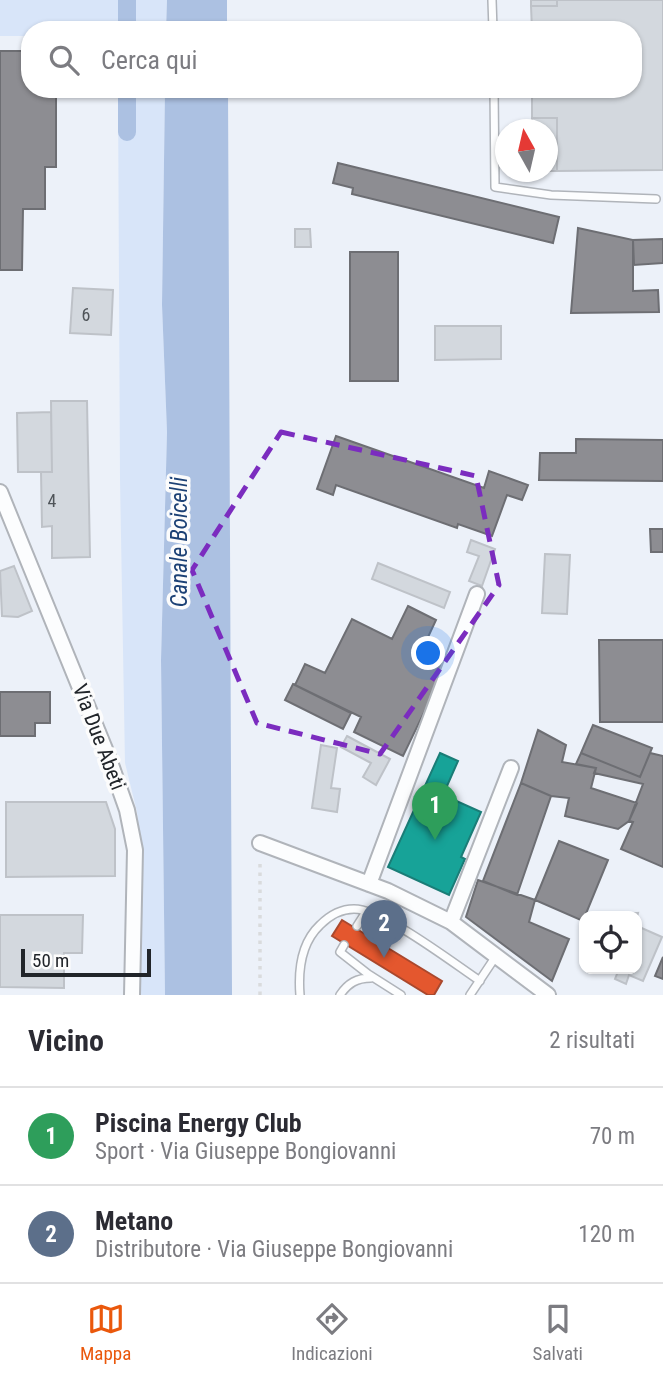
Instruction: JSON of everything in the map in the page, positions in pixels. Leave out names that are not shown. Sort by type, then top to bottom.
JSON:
[{"type":"street","name":"Via Due Abeti","points":[[0,492],[109,759],[127,810],[135,850],[132,995]]},
{"type":"street","points":[[369,884],[477,594]]},
{"type":"street","points":[[451,922],[511,768]]},
{"type":"street","points":[[260,843],[369,884],[451,922],[548,995]]},
{"type":"lane","points":[[492,0],[493,21]]},
{"type":"lane","points":[[494,98],[495,187],[551,195],[656,199]]},
{"type":"lane","points":[[300,995],[301,960],[314,931],[339,912],[356,909],[397,927],[480,981]]},
{"type":"lane","points":[[357,926],[366,912]]},
{"type":"lane","points":[[344,945],[340,952],[401,995]]},
{"type":"lane","points":[[470,995],[496,956]]},
{"type":"lane","points":[[340,995],[355,981],[374,978]]},
{"type":"path","points":[[260,843],[260,995]]},
{"type":"highlighted area","points":[[281,432],[476,476],[499,585],[380,754],[257,723],[192,570]]},
{"type":"shaded area","points":[[0,0],[167,0],[166,21],[21,21],[21,36],[0,36]]},
{"type":"shaded area","points":[[118,98],[165,98],[162,305],[167,432],[161,660],[165,995],[139,995],[140,843],[137,812],[125,763]]},
{"type":"water","points":[[167,0],[227,0],[227,21],[166,21]]},
{"type":"water","name":"Canale Boicelli","points":[[165,98],[228,98],[232,995],[165,995],[161,660],[167,432],[162,305]]},
{"type":"building: Negozi","points":[[342,920],[442,981],[434,995],[428,995],[332,936]]},
{"type":"building: Pubblico","points":[[440,753],[458,761],[443,795],[481,812],[461,857],[465,859],[449,895],[388,867]]},
{"type":"building: Industria","points":[[0,51],[21,51],[21,98],[56,98],[56,167],[45,167],[45,209],[23,209],[22,270],[0,270]]},
{"type":"building: Industria","points":[[338,163],[559,217],[553,243],[352,194],[353,188],[333,183]]},
{"type":"building: Industria","points":[[578,228],[633,240],[633,291],[658,290],[659,312],[571,313]]},
{"type":"building: Industria","points":[[663,239],[663,263],[634,265],[633,240]]},
{"type":"building: Industria","points":[[350,252],[398,252],[398,381],[350,381]]},
{"type":"building: Industria","points":[[336,436],[484,488],[489,471],[528,485],[522,500],[507,495],[492,536],[458,524],[457,528],[336,485],[333,495],[317,489]]},
{"type":"building: Industria","points":[[576,439],[663,440],[663,481],[539,480],[540,453],[576,453]]},
{"type":"building: Industria","points":[[650,529],[663,529],[663,552],[651,552]]},
{"type":"building: Industria","points":[[408,606],[436,620],[422,650],[448,663],[403,756],[354,732],[361,717],[295,685],[305,664],[325,673],[352,619],[392,639]]},
{"type":"building: Industria","points":[[599,640],[663,640],[663,722],[600,722]]},
{"type":"building: Industria","points":[[293,684],[351,713],[343,729],[285,700]]},
{"type":"building: Industria","points":[[0,692],[50,692],[50,723],[35,723],[35,736],[0,736]]},
{"type":"building: Industria","points":[[593,725],[652,748],[640,777],[581,753]]},
{"type":"building: Industria","points":[[538,730],[566,745],[562,762],[596,768],[591,788],[637,803],[629,821],[618,829],[565,816],[569,798],[551,796],[521,783]]},
{"type":"building: Industria","points":[[581,753],[640,777],[650,753],[663,756],[663,867],[621,849],[633,822],[629,821],[643,784],[594,773],[596,768],[576,764]]},
{"type":"building: Industria","points":[[521,783],[551,796],[517,895],[483,881]]},
{"type":"building: Industria","points":[[559,841],[608,860],[587,911],[579,911],[579,919],[535,900]]},
{"type":"building: Industria","points":[[478,880],[535,900],[529,922],[569,939],[552,981],[466,917]]},
{"type":"building: Industria","points":[[663,957],[663,979],[655,976]]},
{"type":"building: Altro","points":[[531,0],[557,0],[557,6],[531,6]]},
{"type":"building: Altro","points":[[557,0],[663,0],[663,170],[558,171],[558,119],[532,118],[532,98],[642,98],[642,21],[532,21],[531,6],[557,6]]},
{"type":"building: Altro","points":[[295,229],[310,229],[311,247],[295,247]]},
{"type":"building: Altro","points":[[73,288],[113,290],[111,335],[70,333]]},
{"type":"building: Altro","points":[[435,326],[501,326],[501,359],[435,360]]},
{"type":"building: Altro","points":[[51,401],[87,401],[90,557],[52,558],[52,526],[42,527],[41,472],[52,472]]},
{"type":"building: Altro","points":[[51,412],[52,472],[18,472],[17,413]]},
{"type":"building: Altro","points":[[471,540],[495,549],[482,586],[469,581],[479,556],[467,552]]},
{"type":"building: Altro","points":[[545,554],[570,555],[567,614],[542,613]]},
{"type":"building: Altro","points":[[378,563],[450,592],[444,608],[372,579]]},
{"type":"building: Altro","points":[[14,566],[32,611],[18,617],[2,616],[0,571]]},
{"type":"building: Altro","points":[[347,736],[390,759],[376,785],[363,777],[371,763],[341,747]]},
{"type":"building: Altro","points":[[321,745],[337,748],[331,788],[340,789],[337,812],[312,808]]},
{"type":"building: Altro","points":[[6,802],[106,802],[115,829],[115,876],[6,877]]},
{"type":"building: Altro","points":[[0,915],[83,915],[82,953],[64,953],[64,988],[0,987]]},
{"type":"building: Altro","points":[[642,928],[662,937],[643,981],[629,975],[626,984],[615,979],[617,974],[642,974]]},
{"type":"waterway","points":[[127,0],[127,21]]},
{"type":"waterway","points":[[127,98],[127,132]]},
{"type":"place","name":"Piscina Energy Club","points":[[435,840]]},
{"type":"place","name":"Metano","points":[[384,958]]}]
